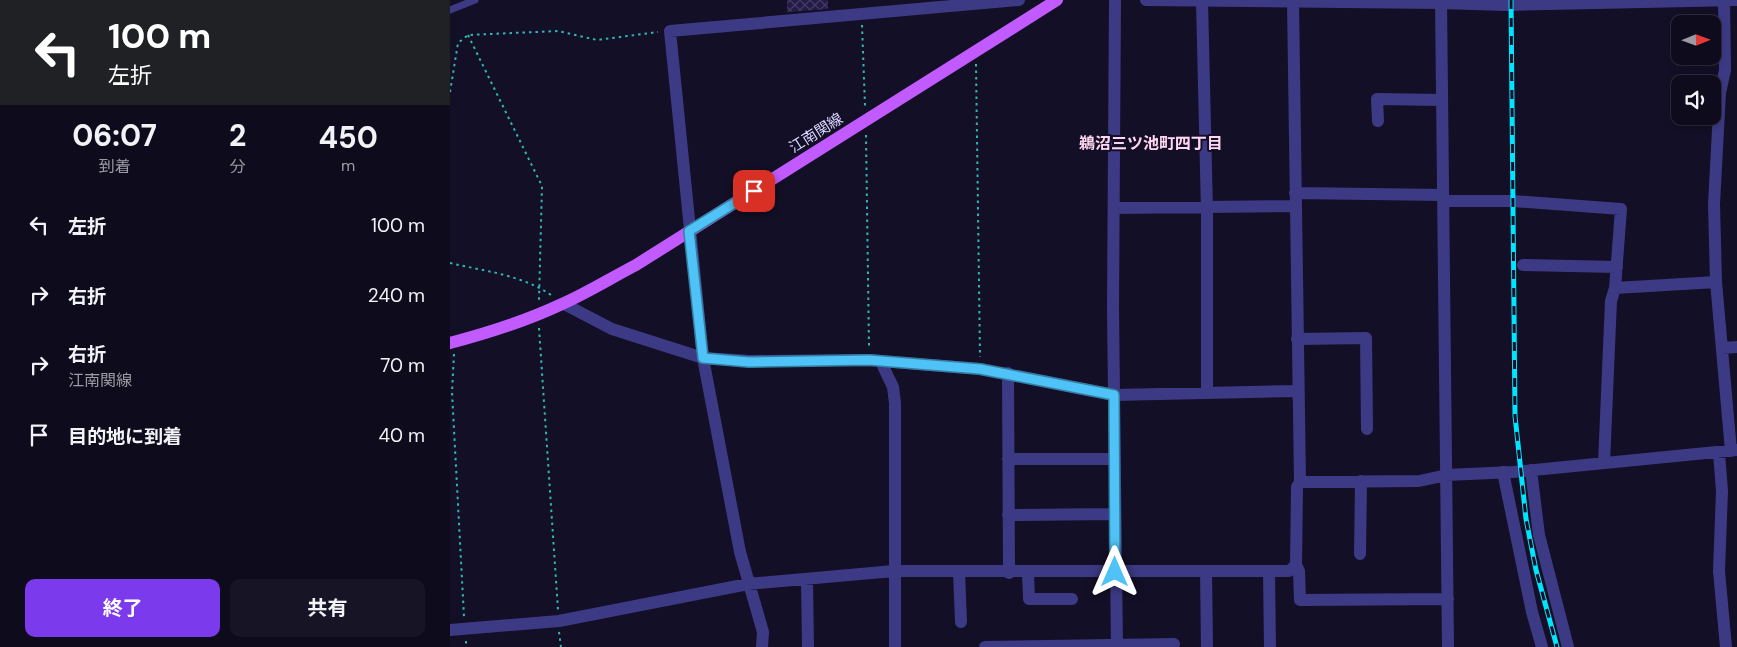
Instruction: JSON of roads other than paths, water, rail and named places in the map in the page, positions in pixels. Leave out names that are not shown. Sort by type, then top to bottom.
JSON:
[{"type":"main road","name":"江南関線","points":[[452,342],[498,330],[538,315],[564,304],[636,265],[1057,0]]},
{"type":"street","points":[[762,647],[763,632],[748,584],[703,358],[670,31],[795,22],[860,13],[1020,0]]},
{"type":"street","points":[[1115,0],[1114,395],[1117,646]]},
{"type":"street","points":[[1146,0],[1441,2],[1506,5],[1737,0]]},
{"type":"street","points":[[1724,0],[1725,70],[1720,93],[1714,204],[1716,282],[1729,451],[1722,491],[1719,571],[1726,647]]},
{"type":"street","points":[[1202,1],[1207,207],[1207,393]]},
{"type":"street","points":[[1293,1],[1297,391],[1300,482],[1297,487],[1296,565],[1299,571],[1300,600],[1448,599]]},
{"type":"street","points":[[1441,2],[1448,647]]},
{"type":"street","points":[[1378,121],[1378,99],[1442,100]]},
{"type":"street","points":[[1114,208],[1207,207],[1295,200],[1444,198],[1621,208],[1615,288],[1611,301],[1604,464]]},
{"type":"street","points":[[1523,265],[1616,267]]},
{"type":"street","points":[[1615,288],[1716,282]]},
{"type":"street","points":[[564,304],[612,329],[703,358],[749,362],[875,361],[980,369],[1114,395],[1297,391]]},
{"type":"street","points":[[1297,339],[1366,338],[1367,429]]},
{"type":"street","points":[[1722,348],[1737,347]]},
{"type":"street","points":[[875,361],[893,387],[895,403],[895,647]]},
{"type":"street","points":[[1008,373],[1009,573]]},
{"type":"street","points":[[1300,482],[1419,481],[1447,475],[1604,464],[1729,451]]},
{"type":"street","points":[[1008,459],[1115,458]]},
{"type":"street","points":[[1531,470],[1539,535],[1568,647]]},
{"type":"street","points":[[1502,472],[1530,604],[1542,647]]},
{"type":"street","points":[[1360,554],[1361,481]]},
{"type":"street","points":[[1008,515],[1115,514]]},
{"type":"street","points":[[450,630],[558,621],[748,584],[894,571],[1009,573],[1289,571],[1296,565]]},
{"type":"street","points":[[1206,571],[1207,647]]},
{"type":"street","points":[[1269,571],[1270,647]]},
{"type":"street","points":[[959,572],[961,622]]},
{"type":"street","points":[[1028,573],[1029,599],[1072,599]]},
{"type":"street","points":[[807,580],[808,647]]},
{"type":"street","points":[[985,647],[1174,644]]},
{"type":"lane","points":[[450,10],[475,0]]},
{"type":"railway","points":[[1511,0],[1515,416],[1526,519],[1536,570],[1557,647]]},
{"type":"district","name":"鵜沼三ツ池町四丁目","points":[[1151,143]]}]
